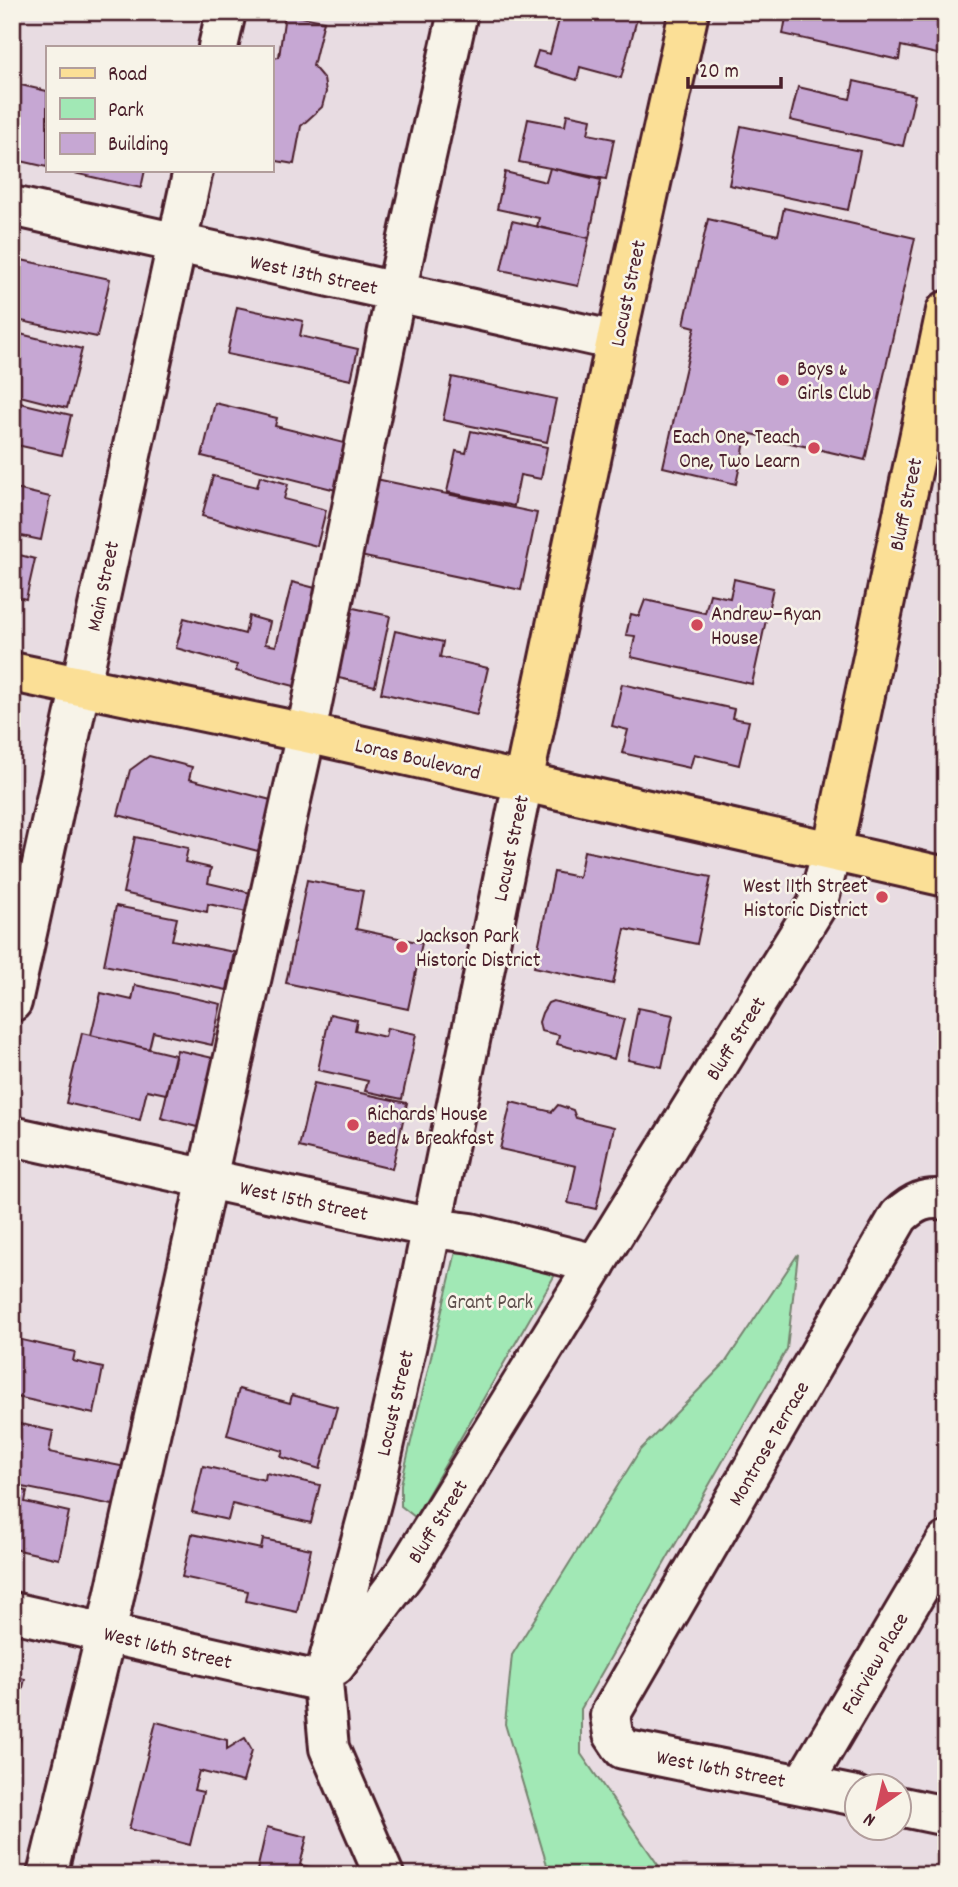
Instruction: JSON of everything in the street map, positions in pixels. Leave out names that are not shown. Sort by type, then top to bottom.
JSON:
[{"type":"main road","name":"Locust Street","points":[[523,782],[689,12]]},
{"type":"main road","name":"Bluff Street","points":[[832,852],[946,311]]},
{"type":"main road","name":"Loras Boulevard","points":[[12,672],[306,733],[946,877]]},
{"type":"street","points":[[218,46],[226,12]]},
{"type":"street","points":[[47,1875],[106,1633],[306,733],[396,292],[458,12]]},
{"type":"street","name":"Main Street","points":[[12,1002],[193,172]]},
{"type":"street","name":"West 13th Street","points":[[12,206],[616,341]]},
{"type":"street","name":"Locust Street","points":[[323,1682],[373,1496],[432,1228],[523,782]]},
{"type":"street","name":"Bluff Street","points":[[323,1682],[405,1573],[817,905],[832,852]]},
{"type":"street","name":"West 15th Street","points":[[12,1136],[432,1228],[471,1233],[596,1264]]},
{"type":"street","name":"Montrose Terrace","points":[[610,1715],[899,1216],[915,1201],[939,1198],[946,1200]]},
{"type":"street","points":[[373,1496],[389,1541],[405,1573]]},
{"type":"street","name":"Fairview Place","points":[[803,1784],[946,1542]]},
{"type":"street","name":"West 16th Street","points":[[12,1612],[323,1682]]},
{"type":"street","points":[[323,1682],[329,1748],[384,1875]]},
{"type":"street","name":"West 16th Street","points":[[610,1715],[613,1734],[624,1749],[842,1793]]},
{"type":"street","points":[[912,1809],[946,1816]]},
{"type":"green space","name":"Grant Park","points":[[457,1247],[556,1273],[415,1517],[401,1506],[401,1484]]},
{"type":"green space","points":[[798,1254],[787,1349],[581,1709],[581,1754],[665,1875],[550,1875],[505,1724],[512,1655],[640,1450],[725,1363]]},
{"type":"building","points":[[561,12],[628,12],[638,15],[621,78],[580,67],[577,80],[533,67],[538,51],[550,54]]},
{"type":"building","points":[[787,12],[946,12],[946,56],[901,46],[899,60],[783,34]]},
{"type":"building","points":[[285,14],[324,21],[313,66],[324,79],[326,92],[322,107],[301,126],[294,164],[273,160],[273,58],[279,57]]},
{"type":"building","points":[[854,81],[915,95],[903,146],[790,120],[798,87],[850,99]]},
{"type":"building","points":[[12,83],[46,91],[46,167],[12,159]]},
{"type":"building","points":[[567,114],[591,119],[588,134],[614,139],[606,179],[519,162],[528,119],[565,126]]},
{"type":"building","points":[[741,126],[860,151],[848,210],[729,185]]},
{"type":"building","points":[[550,168],[601,180],[589,238],[537,227],[539,218],[497,209],[505,172],[546,182]]},
{"type":"building","points":[[70,172],[145,172],[141,188]]},
{"type":"building","name":"Boys & Girls Club","points":[[784,208],[915,238],[865,460],[747,433],[736,484],[663,467],[695,327],[684,324],[708,219],[778,235]]},
{"type":"building","points":[[512,221],[589,238],[578,286],[501,270]]},
{"type":"building","points":[[12,258],[110,279],[97,337],[12,319]]},
{"type":"building","points":[[237,307],[303,321],[300,336],[358,349],[351,380],[227,354]]},
{"type":"building","points":[[12,332],[82,349],[67,408],[12,394]]},
{"type":"building","points":[[452,377],[556,399],[547,442],[443,420]]},
{"type":"building","points":[[12,401],[71,415],[62,455],[12,444]]},
{"type":"building","points":[[215,403],[277,418],[275,426],[352,445],[340,491],[202,456]]},
{"type":"building","points":[[471,431],[547,447],[541,479],[520,475],[514,506],[447,492],[456,451],[466,453]]},
{"type":"building","points":[[213,476],[257,487],[260,476],[288,484],[284,499],[326,510],[317,546],[202,516]]},
{"type":"building","points":[[376,479],[537,513],[521,590],[360,556]]},
{"type":"building","points":[[12,488],[50,497],[41,540],[12,534]]},
{"type":"building","points":[[12,553],[35,559],[26,599],[12,596]]},
{"type":"building","name":"Andrew–Ryan House","points":[[734,579],[773,588],[752,684],[631,657],[635,636],[626,635],[631,614],[639,616],[645,600],[705,613],[710,594],[730,598]]},
{"type":"building","points":[[292,582],[323,590],[298,687],[236,671],[237,665],[176,648],[184,618],[245,634],[249,616],[270,622],[265,644],[276,646]]},
{"type":"building","points":[[349,607],[390,616],[375,686],[334,677]]},
{"type":"building","points":[[395,631],[443,642],[440,657],[488,668],[477,715],[381,693]]},
{"type":"building","points":[[622,684],[734,709],[732,718],[749,721],[739,765],[694,754],[690,768],[622,753],[628,730],[612,726]]},
{"type":"building","points":[[149,756],[192,767],[189,779],[271,800],[258,851],[118,815],[130,770]]},
{"type":"building","points":[[135,837],[188,848],[185,862],[211,868],[208,883],[251,893],[247,912],[208,904],[207,912],[123,893]]},
{"type":"building","points":[[584,851],[711,877],[697,944],[625,929],[613,984],[534,967],[554,872],[579,877]]},
{"type":"building","points":[[307,880],[363,891],[356,929],[422,943],[408,1009],[286,983]]},
{"type":"building","points":[[116,906],[177,918],[172,940],[234,952],[227,990],[104,965]]},
{"type":"building","points":[[135,985],[221,1004],[212,1045],[153,1032],[149,1049],[91,1035],[101,993],[132,1000]]},
{"type":"building","points":[[553,1001],[624,1019],[614,1059],[557,1044],[559,1035],[541,1031],[539,1022],[542,1013],[548,1003]]},
{"type":"building","points":[[638,1008],[673,1015],[662,1067],[628,1060]]},
{"type":"building","points":[[330,1014],[357,1020],[355,1030],[385,1037],[387,1028],[416,1034],[402,1099],[365,1091],[368,1081],[318,1070]]},
{"type":"building","points":[[82,1033],[175,1055],[166,1094],[147,1090],[140,1120],[66,1103]]},
{"type":"building","points":[[177,1050],[222,1060],[205,1129],[161,1118]]},
{"type":"building","name":"Richards House Bed & Breakfast","points":[[314,1083],[407,1103],[392,1169],[299,1147]]},
{"type":"building","points":[[511,1102],[552,1112],[558,1105],[573,1110],[576,1118],[614,1127],[596,1209],[568,1203],[576,1166],[500,1149]]},
{"type":"building","points":[[13,1338],[75,1352],[73,1361],[103,1368],[94,1414],[12,1396]]},
{"type":"building","points":[[239,1389],[290,1403],[292,1395],[337,1407],[320,1469],[281,1457],[283,1451],[227,1435]]},
{"type":"building","points":[[12,1422],[53,1431],[49,1452],[126,1467],[118,1506],[12,1485]]},
{"type":"building","points":[[203,1466],[265,1480],[266,1473],[320,1485],[311,1523],[232,1504],[228,1520],[192,1512]]},
{"type":"building","points":[[12,1488],[27,1491],[25,1502],[69,1512],[59,1559],[14,1549],[12,1558]]},
{"type":"building","points":[[192,1534],[261,1549],[263,1539],[311,1549],[297,1612],[246,1601],[248,1591],[182,1577]]},
{"type":"building","points":[[12,1676],[25,1679],[15,1720],[12,1720]]},
{"type":"building","points":[[156,1722],[227,1740],[227,1749],[245,1738],[252,1750],[243,1782],[199,1771],[194,1790],[203,1792],[190,1845],[129,1829]]},
{"type":"building","points":[[12,1736],[20,1738],[12,1775]]},
{"type":"building","points":[[267,1827],[307,1837],[300,1865],[325,1870],[324,1875],[256,1875]]},
{"type":"place","name":"Boys & Girls Club","points":[[783,380]]},
{"type":"place","name":"Each One, Teach One, Two Learn","points":[[814,448]]},
{"type":"place","name":"Andrew–Ryan House","points":[[697,625]]},
{"type":"place","name":"West 11th Street Historic District","points":[[882,897]]},
{"type":"place","name":"Jackson Park Historic District","points":[[402,947]]},
{"type":"place","name":"Richards House Bed & Breakfast","points":[[353,1125]]}]
